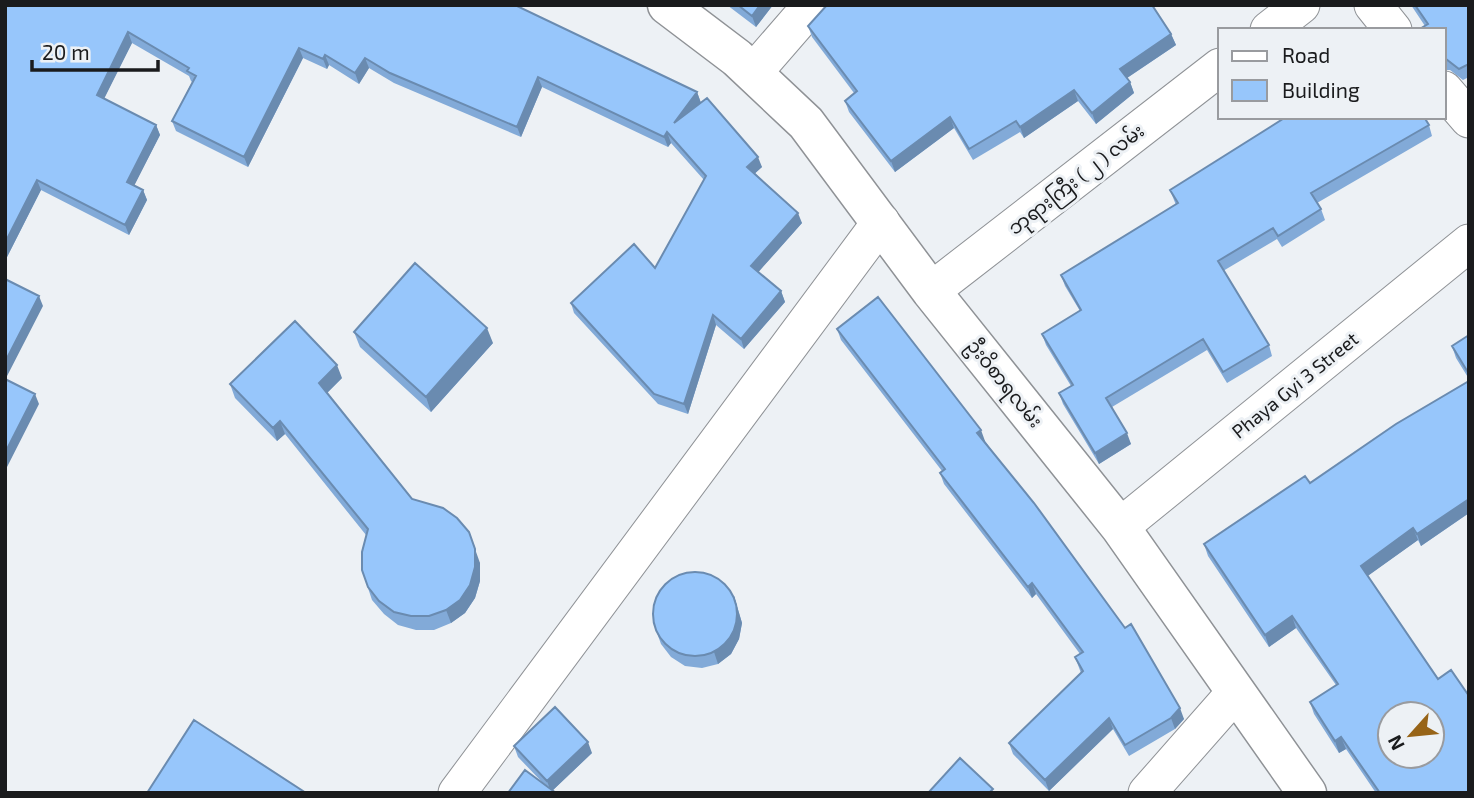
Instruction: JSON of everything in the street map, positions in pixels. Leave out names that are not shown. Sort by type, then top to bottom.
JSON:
[{"type":"street","name":"ဦးဝိစာရလမ်း","points":[[667,5],[737,58],[806,123],[931,291],[1120,527],[1307,793]]},
{"type":"street","points":[[753,73],[812,5]]},
{"type":"street","points":[[1272,28],[1301,5]]},
{"type":"street","points":[[1373,5],[1392,28]]},
{"type":"street","name":"ဘုရားကြီး ( ၂ ) လမ်း","points":[[931,291],[1218,69]]},
{"type":"street","points":[[1446,92],[1469,119]]},
{"type":"street","points":[[457,793],[881,222]]},
{"type":"street","name":"Phaya Gyi 3 Street","points":[[1120,527],[1469,243]]},
{"type":"street","points":[[1147,793],[1235,693]]},
{"type":"building","points":[[5,5],[515,5],[697,92],[674,123],[707,98],[758,157],[747,167],[798,213],[751,266],[781,291],[741,339],[713,315],[684,404],[654,394],[571,303],[634,244],[655,268],[706,176],[667,132],[664,137],[538,77],[517,127],[390,73],[365,58],[355,73],[325,55],[323,59],[299,48],[244,157],[172,121],[196,76],[187,71],[189,68],[128,32],[97,95],[156,125],[127,182],[143,190],[125,225],[37,180],[5,243]]},
{"type":"building","points":[[738,5],[760,5],[752,16]]},
{"type":"building","points":[[827,5],[1152,5],[1171,34],[1120,69],[1130,82],[1092,113],[1074,90],[1020,127],[1016,121],[969,149],[950,117],[891,161],[845,101],[857,91],[808,26]]},
{"type":"building","points":[[1415,5],[1469,5],[1469,64],[1459,69],[1446,59],[1446,28],[1421,28],[1428,24]]},
{"type":"building","points":[[1283,119],[1425,119],[1429,125],[1311,193],[1321,209],[1278,236],[1273,228],[1218,261],[1269,345],[1223,372],[1203,339],[1106,398],[1127,433],[1095,453],[1059,393],[1073,385],[1042,334],[1081,310],[1061,275],[1178,203],[1170,190]]},
{"type":"building","points":[[415,263],[487,328],[426,397],[354,332]]},
{"type":"building","points":[[5,279],[39,296],[5,362]]},
{"type":"building","points":[[878,297],[981,430],[977,433],[1034,503],[1125,628],[1131,624],[1180,708],[1171,718],[1125,745],[1109,718],[1045,780],[1009,743],[1083,671],[1075,657],[1083,652],[1032,583],[1028,587],[940,473],[945,469],[837,329]]},
{"type":"building","points":[[295,321],[337,365],[319,383],[412,499],[443,508],[457,518],[469,532],[475,549],[475,567],[470,585],[460,600],[446,610],[429,616],[411,616],[394,612],[379,601],[368,587],[362,570],[362,552],[368,529],[280,421],[273,428],[230,384]]},
{"type":"building","points":[[1469,335],[1469,374],[1452,346]]},
{"type":"building","points":[[5,379],[35,394],[5,453]]},
{"type":"building","points":[[1469,381],[1469,499],[1417,534],[1413,528],[1361,566],[1438,679],[1451,670],[1469,696],[1469,793],[1380,793],[1341,737],[1335,741],[1310,702],[1338,684],[1292,616],[1265,635],[1204,544],[1305,476],[1310,483],[1396,424]]},
{"type":"building","points":[[695,572],[711,575],[725,584],[734,598],[737,614],[734,630],[725,644],[711,653],[695,656],[679,653],[665,644],[656,630],[653,614],[656,598],[665,584],[679,575]]},
{"type":"building","points":[[555,707],[588,742],[547,781],[514,746]]},
{"type":"building","points":[[194,720],[306,793],[147,793]]},
{"type":"building","points":[[960,758],[993,789],[989,793],[928,793]]},
{"type":"building","points":[[525,770],[556,793],[508,793]]}]
